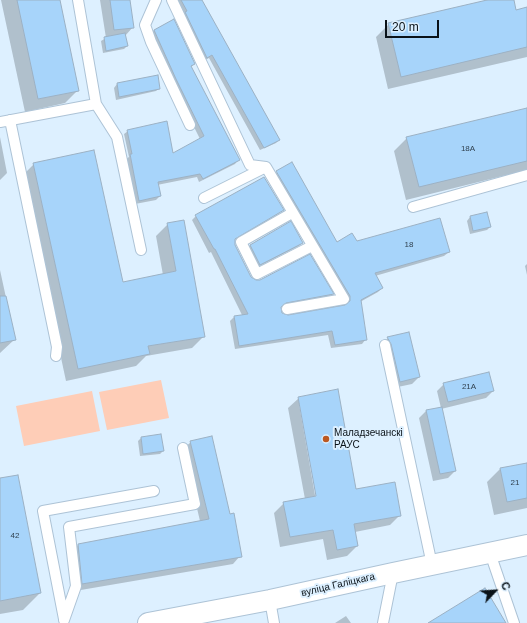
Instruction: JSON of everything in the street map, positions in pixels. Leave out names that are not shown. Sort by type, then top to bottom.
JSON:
[{"type":"street","name":"вуліца Галіцкага","points":[[148,623],[270,600],[527,545]]},
{"type":"lane","points":[[78,0],[96,104],[117,137],[141,250]]},
{"type":"lane","points":[[156,0],[145,25],[151,42],[190,125]]},
{"type":"lane","points":[[172,0],[250,165],[266,167]]},
{"type":"lane","points":[[56,356],[57,347],[5,121],[96,104]]},
{"type":"lane","points":[[204,198],[266,167]]},
{"type":"lane","points":[[266,167],[344,299],[287,309]]},
{"type":"lane","points":[[413,207],[527,176]]},
{"type":"lane","points":[[292,213],[241,242],[257,274],[312,246]]},
{"type":"lane","points":[[385,346],[432,565]]},
{"type":"lane","points":[[64,622],[76,586],[69,527],[195,504],[183,448]]},
{"type":"lane","points":[[64,622],[43,511],[154,491]]},
{"type":"lane","points":[[490,553],[514,623]]},
{"type":"lane","points":[[383,623],[393,573]]},
{"type":"lane","points":[[270,600],[274,623]]},
{"type":"shaded area","points":[[161,380],[169,418],[107,430],[99,392]]},
{"type":"shaded area","points":[[92,391],[100,431],[24,446],[16,406]]},
{"type":"building","points":[[17,0],[60,0],[79,91],[38,99]]},
{"type":"building","points":[[110,0],[130,0],[134,28],[114,30]]},
{"type":"building","points":[[181,0],[202,0],[280,140],[264,148],[212,55],[207,58],[185,12],[187,11]]},
{"type":"building","points":[[487,0],[514,0],[516,10],[527,7],[527,47],[401,77],[388,23]]},
{"type":"building","points":[[174,19],[195,64],[191,66],[240,160],[203,179],[200,174],[158,182],[161,196],[139,201],[127,130],[167,121],[173,153],[204,136],[154,30]]},
{"type":"building","points":[[125,33],[128,46],[106,51],[104,37]]},
{"type":"building","points":[[158,75],[160,89],[119,97],[117,83]]},
{"type":"building","points":[[527,108],[527,161],[419,187],[406,137]]},
{"type":"building","points":[[94,150],[123,282],[176,271],[167,223],[184,220],[205,337],[148,346],[150,354],[78,369],[33,163]]},
{"type":"building","points":[[292,162],[337,242],[352,233],[357,241],[440,218],[450,252],[375,273],[383,288],[361,300],[367,340],[335,345],[332,331],[239,346],[234,316],[248,314],[215,249],[195,215],[264,177],[284,210],[235,239],[235,245],[251,277],[256,280],[260,280],[310,254],[334,294],[286,303],[281,307],[282,313],[288,315],[345,305],[350,301],[350,296],[276,171]]},
{"type":"building","points":[[487,212],[491,227],[473,231],[470,216]]},
{"type":"building","points":[[291,221],[303,243],[260,265],[250,245]]},
{"type":"building","points":[[0,296],[6,296],[16,340],[0,343]]},
{"type":"building","points":[[409,332],[420,377],[400,382],[391,344],[387,337]]},
{"type":"building","points":[[489,372],[494,391],[448,402],[443,383]]},
{"type":"building","name":"Маладзечанскі РАУС","points":[[338,389],[356,489],[395,482],[401,516],[354,524],[358,546],[337,550],[333,530],[290,537],[283,502],[316,496],[298,397]]},
{"type":"building","points":[[442,407],[456,471],[440,474],[426,410]]},
{"type":"building","points":[[161,434],[164,451],[143,454],[141,437]]},
{"type":"building","points":[[212,436],[230,514],[234,513],[242,557],[82,584],[78,544],[209,519],[190,441]]},
{"type":"building","points":[[527,463],[527,498],[507,502],[500,468]]},
{"type":"building","points":[[18,475],[41,593],[0,601],[0,478]]},
{"type":"building","points":[[485,588],[506,623],[428,623]]},
{"type":"place","name":"Маладзечанскі РАУС","points":[[326,439]]}]
